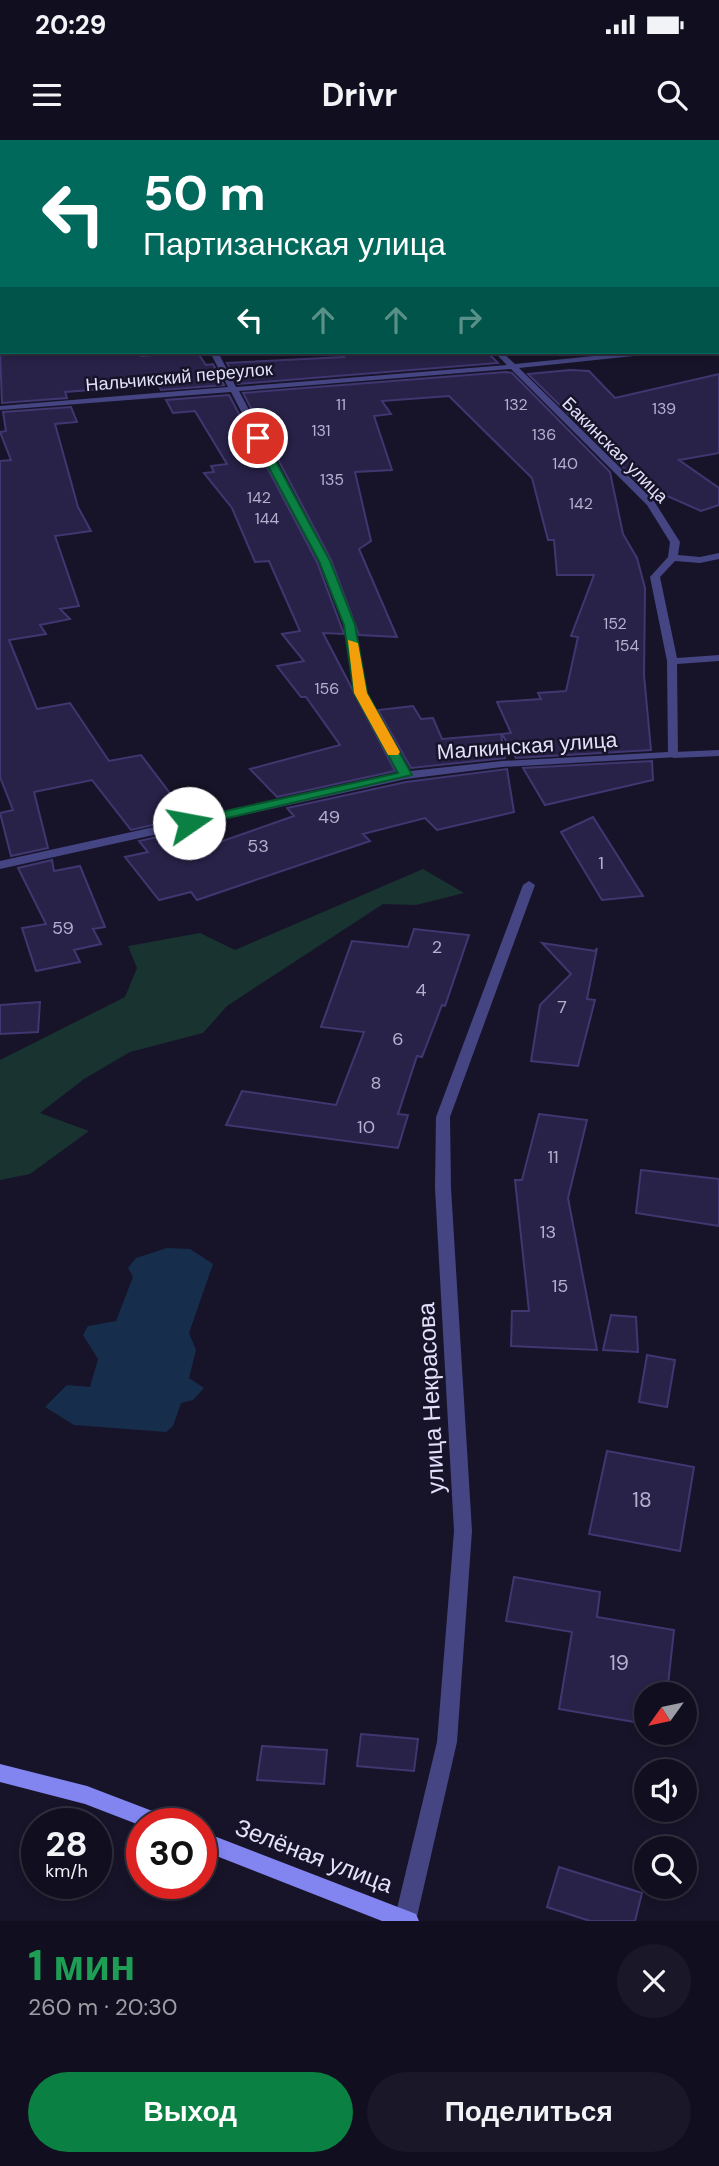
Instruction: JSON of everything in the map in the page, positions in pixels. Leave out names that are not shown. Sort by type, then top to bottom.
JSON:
[{"type":"street","points":[[215,354],[324,561],[349,625],[360,693],[406,775]]},
{"type":"street","name":"Бакинская улица","points":[[500,354],[651,503],[675,542],[673,558]]},
{"type":"street","name":"Нальчикский переулок","points":[[0,408],[510,367],[634,354]]},
{"type":"street","points":[[674,755],[672,661],[654,577],[673,558],[699,560],[719,556]]},
{"type":"street","points":[[672,661],[719,658]]},
{"type":"street","name":"Малкинская улица","points":[[0,865],[406,775],[502,764],[719,753]]},
{"type":"street","name":"улица Некрасова","points":[[406,1921],[447,1742],[463,1531],[443,1188],[443,1117],[529,885]]},
{"type":"street","points":[[0,1773],[87,1795],[126,1810]]},
{"type":"street","name":"Зелёная улица","points":[[217,1846],[406,1921]]},
{"type":"green space","points":[[423,869],[464,893],[416,905],[383,904],[227,1006],[203,1033],[130,1052],[84,1079],[40,1113],[89,1131],[30,1174],[0,1180],[0,1060],[125,997],[137,968],[128,946],[200,933],[235,950]]},
{"type":"water","points":[[167,1248],[190,1249],[213,1264],[189,1333],[196,1350],[189,1378],[204,1388],[193,1400],[181,1403],[173,1426],[166,1432],[74,1425],[45,1407],[67,1385],[90,1387],[98,1359],[83,1335],[88,1326],[116,1321],[133,1277],[128,1268],[136,1258]]},
{"type":"building","points":[[0,354],[198,354],[206,365],[213,364],[224,385],[161,390],[158,385],[65,392],[67,398],[2,403]]},
{"type":"building","points":[[342,354],[489,354],[498,363],[238,384],[227,363],[344,357]]},
{"type":"building","points":[[589,371],[615,398],[719,374],[719,453],[679,460],[719,488],[719,505],[701,511],[640,484],[528,374]]},
{"type":"building","points":[[512,373],[610,472],[623,534],[637,558],[645,588],[644,675],[651,750],[516,758],[502,734],[511,733],[497,702],[541,699],[538,693],[566,691],[578,637],[571,636],[594,575],[557,575],[554,540],[548,540],[532,478],[449,396],[382,401],[391,414],[374,416],[392,470],[355,472],[371,541],[359,549],[397,637],[359,635],[331,560],[243,393]]},
{"type":"building","points":[[229,395],[317,562],[344,634],[323,633],[395,771],[277,797],[250,769],[340,745],[306,697],[301,697],[277,666],[304,661],[282,634],[300,631],[269,561],[255,562],[232,508],[204,473],[214,472],[211,466],[227,464],[195,411],[173,413],[166,400]]},
{"type":"building","points":[[71,407],[77,422],[55,424],[78,507],[91,531],[55,536],[79,606],[60,609],[70,619],[40,625],[46,634],[9,640],[37,709],[70,703],[109,761],[141,755],[188,817],[131,830],[92,780],[34,792],[48,848],[11,856],[0,813],[13,810],[0,777],[0,461],[11,460],[0,432],[6,431],[3,412]]},
{"type":"building","points":[[413,706],[421,719],[433,718],[442,739],[501,734],[505,758],[411,768],[378,710]]},
{"type":"building","points":[[652,761],[653,780],[545,805],[523,768]]},
{"type":"building","points":[[507,769],[514,812],[437,830],[425,818],[363,834],[370,841],[197,900],[191,892],[159,900],[125,857],[148,852],[139,841],[197,828],[207,840],[211,839],[217,843],[294,816],[287,808],[406,782]]},
{"type":"building","points":[[593,817],[643,896],[602,900],[561,832]]},
{"type":"building","points":[[52,860],[54,871],[80,866],[105,927],[93,929],[101,944],[74,950],[80,962],[36,971],[22,928],[46,924],[18,868]]},
{"type":"building","points":[[414,929],[469,935],[445,1006],[442,1005],[422,1057],[417,1056],[398,1114],[408,1115],[398,1148],[226,1125],[242,1091],[336,1105],[364,1032],[321,1027],[352,941],[408,947]]},
{"type":"building","points":[[542,943],[595,951],[597,948],[587,999],[595,1000],[578,1066],[531,1061],[540,1005],[571,974]]},
{"type":"building","points":[[40,1002],[38,1032],[0,1034],[0,1005]]},
{"type":"building","points":[[539,1114],[587,1120],[568,1198],[597,1350],[511,1346],[512,1311],[529,1311],[515,1180],[522,1180]]},
{"type":"building","points":[[641,1170],[719,1179],[719,1226],[636,1213]]},
{"type":"building","points":[[611,1315],[636,1317],[638,1352],[603,1350]]},
{"type":"building","points":[[647,1355],[675,1360],[667,1407],[639,1402]]},
{"type":"building","points":[[607,1451],[694,1467],[680,1551],[589,1534]]},
{"type":"building","points":[[514,1577],[600,1592],[597,1617],[674,1630],[668,1682],[634,1682],[634,1722],[559,1709],[572,1632],[506,1621]]},
{"type":"building","points":[[361,1734],[418,1739],[414,1771],[357,1766]]},
{"type":"building","points":[[262,1746],[327,1750],[324,1784],[257,1780]]},
{"type":"building","points":[[559,1867],[634,1890],[634,1899],[640,1899],[635,1921],[590,1921],[547,1907]]},
{"type":"slow traffic","points":[[352,643],[360,693],[393,752]]},
{"type":"route","points":[[189,823],[406,775],[360,693],[349,625],[324,561],[258,438]]}]
